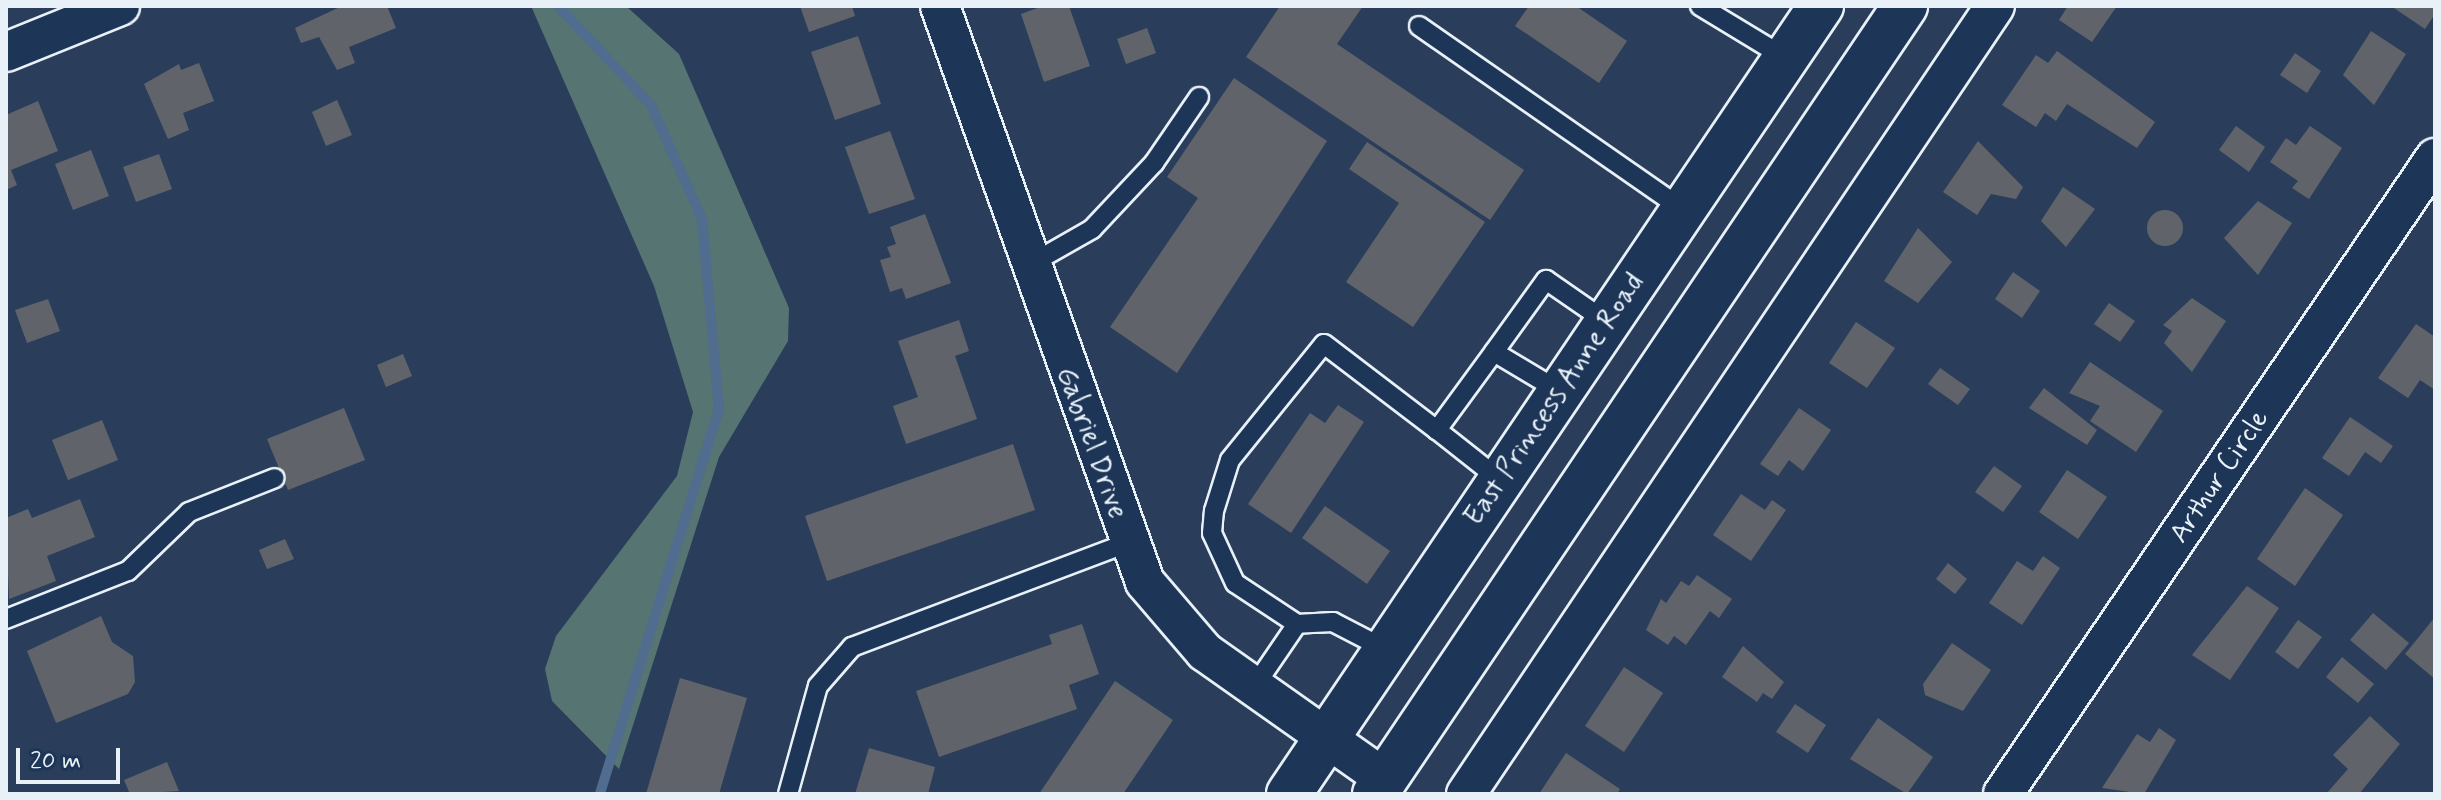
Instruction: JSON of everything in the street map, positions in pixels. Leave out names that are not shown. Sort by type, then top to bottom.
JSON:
[{"type":"main road","name":"East Princess Anne Road","points":[[1289,794],[1821,6]]},
{"type":"main road","points":[[1380,787],[1905,6]]},
{"type":"street","points":[[6,52],[120,6]]},
{"type":"street","name":"Gabriel Drive","points":[[940,6],[1127,543],[1172,619],[1254,687],[1326,738],[1380,787]]},
{"type":"street","points":[[1466,794],[1995,6]]},
{"type":"street","name":"Arthur Circle","points":[[2003,794],[2435,158]]},
{"type":"lane","points":[[1700,6],[1786,58]]},
{"type":"lane","points":[[1419,26],[1684,210]]},
{"type":"lane","points":[[1029,265],[1092,229],[1154,163],[1199,97]]},
{"type":"lane","points":[[1437,430],[1546,280],[1608,323]]},
{"type":"lane","points":[[1387,650],[1333,622],[1297,624],[1235,583],[1221,558],[1214,511],[1230,460],[1324,344],[1499,479]]},
{"type":"lane","points":[[1494,352],[1561,392]]},
{"type":"lane","points":[[6,619],[128,571],[189,512],[275,478]]},
{"type":"lane","points":[[788,794],[818,686],[852,647],[1127,543]]},
{"type":"lane","points":[[1254,687],[1297,624]]},
{"type":"green space","points":[[531,6],[626,6],[679,54],[789,308],[788,341],[719,457],[619,769],[552,701],[545,669],[556,636],[677,476],[693,412],[654,286]]},
{"type":"building","points":[[342,6],[387,6],[396,28],[349,47],[355,63],[337,70],[319,37],[301,43],[295,28]]},
{"type":"building","points":[[800,6],[852,6],[855,16],[809,32]]},
{"type":"building","points":[[1043,6],[1069,6],[1090,66],[1044,82],[1021,14]]},
{"type":"building","points":[[1280,6],[1363,6],[1337,44],[1524,170],[1490,220],[1246,57]]},
{"type":"building","points":[[1529,6],[1576,6],[1627,41],[1599,83],[1515,26]]},
{"type":"building","points":[[2068,6],[2117,6],[2092,42],[2059,20]]},
{"type":"building","points":[[2391,6],[2435,6],[2435,14],[2425,29]]},
{"type":"building","points":[[1147,28],[1156,53],[1126,64],[1117,39]]},
{"type":"building","points":[[2371,31],[2406,54],[2374,105],[2343,75]]},
{"type":"building","points":[[858,36],[881,104],[835,120],[811,52]]},
{"type":"building","points":[[2057,51],[2155,122],[2137,148],[2067,104],[2056,121],[2045,113],[2036,127],[2002,105],[2036,55],[2048,63]]},
{"type":"building","points":[[2295,53],[2321,71],[2307,93],[2280,75]]},
{"type":"building","points":[[199,63],[214,101],[183,113],[189,130],[168,139],[144,84],[179,64],[181,70]]},
{"type":"building","points":[[1234,78],[1327,141],[1177,373],[1110,327],[1198,198],[1167,177]]},
{"type":"building","points":[[337,100],[352,135],[326,146],[312,112]]},
{"type":"building","points":[[38,101],[58,151],[11,170],[17,185],[6,190],[6,115]]},
{"type":"building","points":[[2236,126],[2265,147],[2249,172],[2219,150]]},
{"type":"building","points":[[2310,126],[2342,148],[2309,199],[2292,188],[2298,181],[2270,162],[2286,138],[2296,145]]},
{"type":"building","points":[[890,131],[915,199],[869,214],[845,147]]},
{"type":"building","points":[[1978,141],[2023,187],[2016,199],[1991,194],[1977,215],[1943,192]]},
{"type":"building","points":[[1367,142],[1485,222],[1413,327],[1346,282],[1399,203],[1349,169]]},
{"type":"building","points":[[91,150],[109,196],[73,210],[55,164]]},
{"type":"building","points":[[159,154],[172,189],[136,202],[123,167]]},
{"type":"building","points":[[2063,187],[2095,209],[2066,247],[2041,221]]},
{"type":"building","points":[[2258,201],[2292,223],[2258,275],[2224,238]]},
{"type":"building","points":[[2165,210],[2178,215],[2183,228],[2178,241],[2165,246],[2152,241],[2147,228],[2152,215]]},
{"type":"building","points":[[925,214],[951,283],[906,299],[902,288],[890,292],[880,260],[891,257],[887,247],[896,244],[890,227]]},
{"type":"building","points":[[1918,228],[1952,262],[1918,303],[1884,281]]},
{"type":"building","points":[[2013,272],[2040,291],[2022,318],[1995,299]]},
{"type":"building","points":[[2192,298],[2226,321],[2192,372],[2164,343],[2172,331],[2163,325]]},
{"type":"building","points":[[48,299],[60,331],[27,343],[15,310]]},
{"type":"building","points":[[2109,303],[2135,321],[2120,342],[2094,324]]},
{"type":"building","points":[[959,320],[969,351],[955,356],[977,419],[906,444],[893,406],[918,397],[898,341]]},
{"type":"building","points":[[1856,322],[1895,348],[1867,388],[1829,363]]},
{"type":"building","points":[[2416,324],[2435,337],[2435,390],[2420,380],[2408,398],[2378,378]]},
{"type":"building","points":[[403,354],[412,376],[386,387],[377,365]]},
{"type":"building","points":[[2090,362],[2163,411],[2136,452],[2090,421],[2100,406],[2069,393]]},
{"type":"building","points":[[1940,368],[1970,389],[1958,405],[1928,384]]},
{"type":"building","points":[[2044,388],[2097,430],[2087,445],[2029,408]]},
{"type":"building","points":[[1338,405],[1364,422],[1291,533],[1248,504],[1310,413],[1325,423]]},
{"type":"building","points":[[344,408],[365,460],[288,490],[267,439]]},
{"type":"building","points":[[1799,408],[1831,430],[1803,471],[1789,460],[1778,476],[1760,464]]},
{"type":"building","points":[[2350,417],[2393,446],[2381,463],[2365,452],[2349,476],[2322,458]]},
{"type":"building","points":[[102,420],[118,460],[68,480],[52,440]]},
{"type":"building","points":[[1013,444],[1035,510],[827,581],[805,516]]},
{"type":"building","points":[[1994,466],[2022,486],[2003,512],[1975,492]]},
{"type":"building","points":[[2067,470],[2107,497],[2078,539],[2039,512]]},
{"type":"building","points":[[2305,488],[2343,515],[2295,586],[2257,559]]},
{"type":"building","points":[[1741,494],[1765,510],[1772,500],[1786,510],[1751,561],[1713,535]]},
{"type":"building","points":[[80,499],[95,537],[47,556],[56,581],[9,599],[6,518],[28,509],[32,518]]},
{"type":"building","points":[[1325,506],[1390,551],[1367,584],[1302,538]]},
{"type":"building","points":[[285,539],[294,559],[267,569],[259,550]]},
{"type":"building","points":[[2043,556],[2060,568],[2022,625],[1989,603],[2017,561],[2033,571]]},
{"type":"building","points":[[1948,563],[1967,579],[1955,594],[1936,579]]},
{"type":"building","points":[[1697,575],[1732,599],[1719,618],[1710,611],[1686,645],[1674,636],[1668,645],[1646,630],[1661,599],[1666,603],[1681,581],[1689,586]]},
{"type":"building","points":[[2247,586],[2279,608],[2230,680],[2192,655]]},
{"type":"building","points":[[2373,613],[2409,643],[2386,670],[2350,640]]},
{"type":"building","points":[[101,616],[112,642],[133,656],[135,682],[128,694],[56,723],[27,651]]},
{"type":"building","points":[[2435,617],[2435,679],[2405,654]]},
{"type":"building","points":[[2298,620],[2322,637],[2298,669],[2275,652]]},
{"type":"building","points":[[1082,624],[1099,674],[1069,685],[1077,709],[939,757],[916,691],[1052,644],[1049,635]]},
{"type":"building","points":[[1952,643],[1991,670],[1963,711],[1925,695],[1923,684]]},
{"type":"building","points":[[1743,646],[1784,682],[1772,699],[1763,693],[1757,702],[1722,677]]},
{"type":"building","points":[[2342,657],[2374,684],[2358,703],[2326,677]]},
{"type":"building","points":[[1624,667],[1663,693],[1624,752],[1585,726]]},
{"type":"building","points":[[680,678],[747,698],[719,794],[646,794]]},
{"type":"building","points":[[1115,681],[1173,720],[1123,794],[1039,794]]},
{"type":"building","points":[[1795,704],[1826,725],[1808,753],[1776,732]]},
{"type":"building","points":[[2370,716],[2400,744],[2359,794],[2326,794],[2348,769],[2333,755]]},
{"type":"building","points":[[1878,718],[1933,757],[1907,794],[1850,759]]},
{"type":"building","points":[[2159,728],[2176,740],[2144,794],[2102,788],[2137,734],[2150,742]]},
{"type":"building","points":[[869,748],[935,767],[928,794],[855,794]]},
{"type":"building","points":[[1566,753],[1620,789],[1617,794],[1539,794]]},
{"type":"building","points":[[167,762],[179,791],[130,794],[124,780]]},
{"type":"waterway","points":[[558,6],[651,105],[702,219],[719,409],[600,794]]}]
